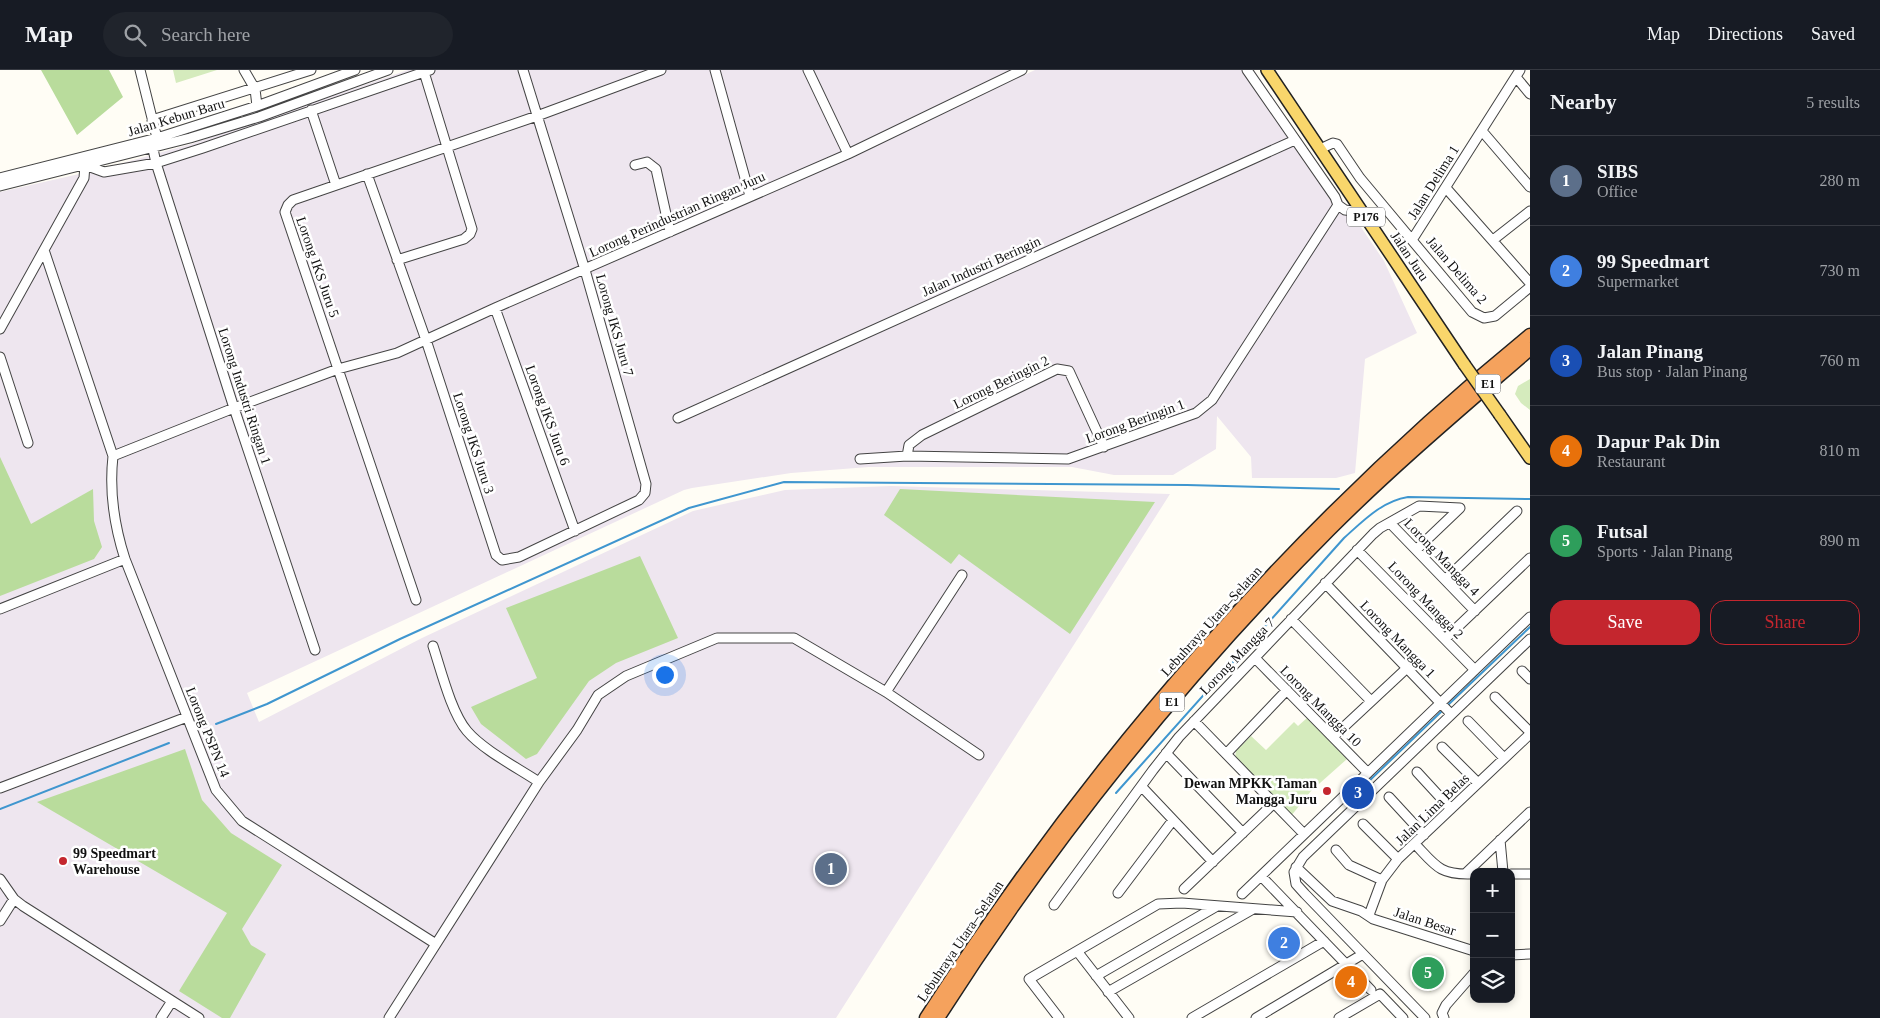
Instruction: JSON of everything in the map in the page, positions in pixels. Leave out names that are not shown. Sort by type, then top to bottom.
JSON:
[{"type":"highway","name":"Lebuhraya Utara–Selatan","points":[[926,1018],[1052,836],[1119,749],[1195,659],[1261,586],[1347,499],[1448,406],[1530,335]]},
{"type":"highway","name":"Lebuhraya Utara–Selatan","points":[[938,1018],[1004,920],[1062,840],[1137,743],[1202,666],[1269,592],[1354,506],[1459,410],[1530,349]]},
{"type":"main road","name":"Jalan Juru","points":[[1267,70],[1464,364],[1530,458]]},
{"type":"street","points":[[140,70],[157,138]]},
{"type":"street","points":[[244,70],[255,89],[257,106]]},
{"type":"street","points":[[152,120],[255,89],[308,70]]},
{"type":"street","name":"Jalan Kebun Baru","points":[[0,178],[157,138],[257,106],[356,70]]},
{"type":"street","name":"Jalan Kebun Baru","points":[[0,186],[153,149],[259,117],[388,70]]},
{"type":"street","name":"Lorong IKS Juru 7","points":[[523,70],[585,270],[646,484],[645,493],[640,500],[575,531]]},
{"type":"street","name":"Lorong IKS Juru 5","points":[[416,600],[285,212],[288,205],[292,200],[537,116],[633,75],[661,70]]},
{"type":"street","points":[[715,70],[750,196]]},
{"type":"street","points":[[808,70],[848,154]]},
{"type":"street","name":"Lorong Perindustrian Ringan Juru","points":[[112,456],[338,369],[397,354],[496,308],[848,154],[1022,70]]},
{"type":"street","points":[[1247,70],[1335,197],[1338,205],[1346,210],[1362,212]]},
{"type":"street","points":[[0,329],[84,178],[85,164],[104,172],[156,163],[427,71],[472,228],[470,234],[464,240],[397,260]]},
{"type":"street","points":[[1518,74],[1530,94]]},
{"type":"street","name":"Jalan Delima 1","points":[[1320,149],[1331,143],[1336,143],[1360,178],[1412,240],[1518,74]]},
{"type":"street","points":[[1267,99],[1281,90]]},
{"type":"street","points":[[311,110],[336,185]]},
{"type":"street","points":[[1482,131],[1530,187]]},
{"type":"street","points":[[198,135],[203,148]]},
{"type":"street","name":"Jalan Industri Beringin","points":[[678,418],[1295,140]]},
{"type":"street","name":"Lorong Industri Ringan 1","points":[[153,149],[234,408],[315,650]]},
{"type":"street","points":[[635,165],[647,162],[656,169],[670,232]]},
{"type":"street","name":"Lorong IKS Juru 3","points":[[367,174],[426,340],[496,555],[502,560],[519,557],[575,531]]},
{"type":"street","points":[[1446,188],[1530,285]]},
{"type":"street","name":"Lorong Beringin 1","points":[[860,459],[907,456],[1068,459],[1196,413],[1212,400],[1338,205]]},
{"type":"street","points":[[1493,240],[1530,211]]},
{"type":"street","name":"Jalan Delima 2","points":[[1412,240],[1472,312],[1484,318],[1494,316],[1530,285]]},
{"type":"street","points":[[44,250],[112,456]]},
{"type":"street","name":"Lorong IKS Juru 6","points":[[496,308],[575,531]]},
{"type":"street","points":[[0,357],[28,443]]},
{"type":"street","name":"Lorong Beringin 2","points":[[907,456],[909,445],[922,435],[1058,369],[1069,372],[1104,447]]},
{"type":"street","name":"Lorong PSPN 14","points":[[112,456],[110,478],[114,521],[125,559],[216,790],[242,821],[436,944]]},
{"type":"street","name":"Lorong Mangga 7","points":[[1054,905],[1166,753],[1194,721],[1373,534],[1419,506],[1460,508],[1416,550]]},
{"type":"street","points":[[1446,580],[1517,511]]},
{"type":"street","name":"Lorong Mangga 4","points":[[1390,523],[1475,611]]},
{"type":"street","name":"Lorong Mangga 2","points":[[1358,550],[1475,670]]},
{"type":"street","points":[[1445,639],[1530,558]]},
{"type":"street","points":[[0,609],[125,559]]},
{"type":"street","points":[[886,692],[962,575]]},
{"type":"street","name":"Lorong Mangga 1","points":[[1326,584],[1452,714]]},
{"type":"street","points":[[1242,894],[1530,617]]},
{"type":"street","points":[[1292,619],[1371,701]]},
{"type":"street","points":[[389,1018],[539,782],[577,730],[598,695],[626,676],[717,638],[794,638],[886,692],[979,755]]},
{"type":"street","points":[[1424,1018],[1296,884],[1294,875],[1296,867],[1303,857],[1530,640]]},
{"type":"street","points":[[433,646],[456,712],[466,731],[481,744],[539,782]]},
{"type":"street","name":"Lorong Mangga 10","points":[[1255,658],[1368,773]]},
{"type":"street","points":[[1333,737],[1407,668]]},
{"type":"street","points":[[1522,671],[1530,680]]},
{"type":"street","points":[[1226,754],[1287,690]]},
{"type":"street","points":[[1495,697],[1530,733]]},
{"type":"street","points":[[0,788],[186,717]]},
{"type":"street","points":[[1468,720],[1504,758]]},
{"type":"street","points":[[1194,721],[1304,834]]},
{"type":"street","name":"Jalan Lima Belas","points":[[1369,915],[1382,880],[1398,860],[1530,733]]},
{"type":"street","points":[[1442,747],[1478,783]]},
{"type":"street","points":[[1166,753],[1243,833]]},
{"type":"street","points":[[1417,772],[1451,809]]},
{"type":"street","points":[[1142,787],[1213,862]]},
{"type":"street","points":[[1389,797],[1424,835]]},
{"type":"street","points":[[1184,889],[1274,803]]},
{"type":"street","points":[[1414,844],[1438,868],[1446,873],[1469,874],[1500,840],[1530,812]]},
{"type":"street","points":[[1118,893],[1173,820]]},
{"type":"street","points":[[1363,824],[1398,860]]},
{"type":"street","points":[[1500,840],[1503,868]]},
{"type":"street","points":[[1336,850],[1349,864],[1382,880]]},
{"type":"street","name":"Jalan Besar","points":[[1296,867],[1332,901],[1369,915],[1373,919],[1470,950]]},
{"type":"street","points":[[1515,874],[1530,874]]},
{"type":"street","points":[[1261,876],[1347,965],[1403,1018]]},
{"type":"street","points":[[0,879],[14,899],[23,906],[199,1018]]},
{"type":"street","points":[[0,921],[14,899]]},
{"type":"street","points":[[1275,911],[1283,904],[1284,899]]},
{"type":"street","points":[[1059,1018],[1028,979],[1153,906],[1182,903],[1296,912]]},
{"type":"street","points":[[1096,976],[1218,906]]},
{"type":"street","points":[[1108,992],[1253,909]]},
{"type":"street","points":[[1192,1018],[1324,941]]},
{"type":"street","points":[[1077,951],[1129,1018]]},
{"type":"street","points":[[1256,1018],[1363,954]]},
{"type":"street","points":[[1515,955],[1530,954]]},
{"type":"street","points":[[1443,1015],[1446,1006],[1470,978]]},
{"type":"street","points":[[1339,1018],[1375,992]]},
{"type":"street","points":[[161,1018],[172,1001]]},
{"type":"shaded area","points":[[408,70],[1017,70],[1020,77],[1035,70],[1254,70],[1384,261],[1417,333],[1365,359],[1355,473],[1336,478],[1252,478],[1251,457],[1217,416],[1216,449],[1173,475],[1114,475],[1072,467],[869,467],[791,473],[692,488],[684,490],[247,693],[259,722],[422,638],[693,511],[785,490],[891,486],[1170,494],[836,1018],[0,1018],[0,192],[101,169],[191,144]]},
{"type":"green space","points":[[41,70],[109,70],[123,97],[77,135]]},
{"type":"green space","points":[[173,70],[217,70],[176,83]]},
{"type":"green space","points":[[1530,379],[1530,410],[1521,403],[1515,394],[1518,386]]},
{"type":"green space","points":[[0,457],[31,524],[93,489],[94,521],[102,547],[94,559],[0,596]]},
{"type":"green space","points":[[900,489],[1155,502],[1070,634],[959,554],[951,564],[884,515]]},
{"type":"green space","points":[[640,556],[678,638],[616,663],[589,681],[537,754],[526,759],[481,724],[471,707],[537,678],[506,608]]},
{"type":"green space","points":[[1307,718],[1347,759],[1311,791],[1291,816],[1235,759],[1236,751],[1251,736],[1266,750],[1294,722],[1298,726]]},
{"type":"green space","points":[[185,749],[202,800],[231,833],[282,865],[242,929],[251,945],[266,954],[230,1018],[222,1018],[179,991],[227,913],[37,802]]},
{"type":"green space","points":[[1425,955],[1444,964],[1431,992],[1412,983]]},
{"type":"waterway","points":[[216,724],[267,704],[400,639],[689,508],[784,482],[1187,485],[1339,489]]},
{"type":"waterway","points":[[1116,793],[1344,538],[1381,507],[1408,497],[1530,499]]},
{"type":"waterway","points":[[1449,704],[1530,627]]},
{"type":"waterway","points":[[1368,782],[1442,711]]},
{"type":"waterway","points":[[0,809],[169,743]]},
{"type":"place","name":"Dewan MPKK Taman Mangga Juru","points":[[1327,791]]},
{"type":"place","name":"Jalan Pinang","points":[[1358,793]]},
{"type":"place","name":"99 Speedmart Warehouse","points":[[63,861]]},
{"type":"place","name":"SIBS","points":[[831,869]]},
{"type":"place","name":"99 Speedmart","points":[[1284,943]]},
{"type":"place","name":"Futsal","points":[[1428,973]]},
{"type":"place","name":"Dapur Pak Din","points":[[1351,982]]}]
